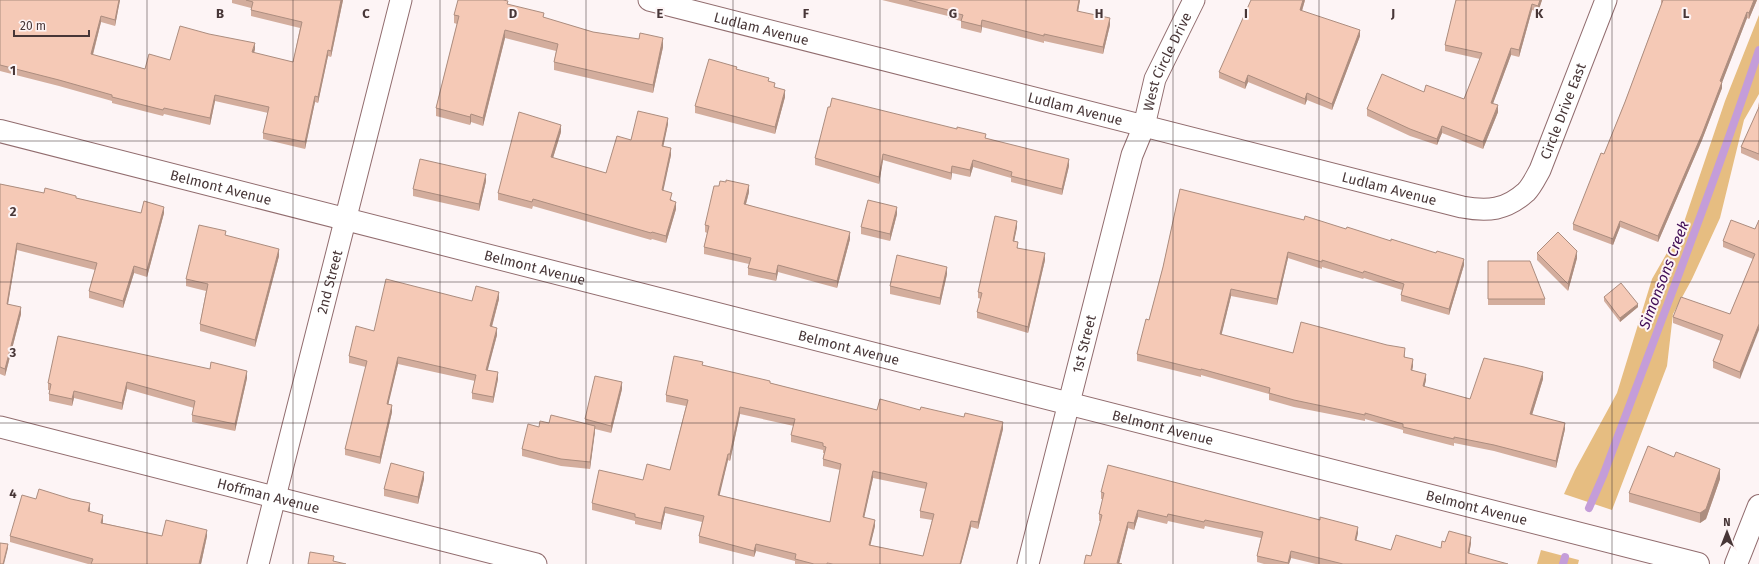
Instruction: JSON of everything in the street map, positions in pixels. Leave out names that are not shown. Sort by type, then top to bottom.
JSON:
[{"type":"street","name":"2nd Street","points":[[258,564],[401,0]]},
{"type":"street","name":"Ludlam Avenue","points":[[649,0],[1462,207],[1480,210],[1502,208]]},
{"type":"street","name":"West Circle Drive","points":[[1144,126],[1155,79],[1194,0]]},
{"type":"street","name":"Circle Drive East","points":[[1502,208],[1527,191],[1540,170],[1606,0]]},
{"type":"street","name":"1st Street","points":[[1028,564],[1132,155],[1144,126]]},
{"type":"street","name":"Belmont Avenue","points":[[0,131],[1698,564]]},
{"type":"street","name":"Hoffman Avenue","points":[[0,427],[536,564]]},
{"type":"street","points":[[1736,564],[1759,506]]},
{"type":"shaded area","points":[[1759,15],[1759,94],[1744,120],[1720,218],[1692,279],[1673,314],[1667,366],[1612,510],[1564,494],[1575,470],[1617,393],[1652,279],[1683,225],[1725,101]]},
{"type":"shaded area","points":[[1541,550],[1579,560],[1578,564],[1537,564]]},
{"type":"building","points":[[0,0],[119,0],[115,20],[101,16],[91,54],[145,69],[149,54],[170,60],[180,26],[209,34],[255,43],[252,52],[293,62],[302,22],[251,10],[253,2],[246,0],[341,0],[331,51],[328,50],[318,97],[315,96],[305,142],[263,133],[269,107],[215,95],[210,118],[164,108],[163,110],[155,108],[112,97],[112,95],[59,80],[0,65]]},
{"type":"building","points":[[458,0],[503,0],[508,1],[507,4],[544,13],[543,17],[593,32],[639,39],[640,33],[663,38],[653,85],[554,62],[558,44],[505,30],[483,118],[471,114],[470,117],[436,108],[459,16],[454,15]]},
{"type":"building","points":[[909,0],[1079,0],[1077,11],[1110,18],[1103,47],[1044,34],[1044,36],[982,20],[981,26],[961,21],[963,15]]},
{"type":"building","points":[[1251,0],[1303,0],[1300,10],[1360,30],[1332,104],[1307,93],[1305,99],[1248,75],[1245,83],[1219,72]]},
{"type":"building","points":[[1456,0],[1540,0],[1538,6],[1532,4],[1519,50],[1511,48],[1491,103],[1498,105],[1483,142],[1442,126],[1437,139],[1410,129],[1367,109],[1382,74],[1424,92],[1426,85],[1464,99],[1482,53],[1445,45]]},
{"type":"building","points":[[1663,0],[1754,0],[1749,13],[1747,12],[1720,81],[1722,82],[1702,134],[1658,236],[1620,221],[1613,239],[1573,224],[1601,153],[1604,154],[1625,102]]},
{"type":"building","points":[[709,59],[737,67],[736,69],[769,78],[768,81],[775,83],[774,87],[785,90],[775,127],[695,106]]},
{"type":"building","points":[[832,98],[957,129],[957,127],[986,134],[985,138],[1069,159],[1062,189],[1011,176],[1012,172],[973,160],[970,170],[952,166],[951,173],[883,154],[879,177],[815,158],[828,107],[830,107]]},
{"type":"building","points":[[1759,107],[1759,154],[1741,147]]},
{"type":"building","points":[[638,111],[668,118],[662,146],[671,148],[662,190],[672,193],[670,200],[676,202],[666,236],[533,199],[532,202],[498,193],[519,112],[561,125],[551,157],[606,173],[617,136],[631,140]]},
{"type":"building","points":[[420,159],[486,174],[479,204],[413,189]]},
{"type":"building","points":[[726,180],[749,185],[744,204],[850,232],[837,281],[778,265],[776,274],[748,268],[751,258],[704,247],[709,226],[705,225],[714,186],[719,186],[720,181],[726,182]]},
{"type":"building","points":[[0,184],[44,193],[45,188],[76,196],[76,198],[141,213],[144,201],[164,207],[147,270],[134,266],[123,301],[89,291],[97,263],[17,243],[7,304],[21,307],[5,369],[0,367]]},
{"type":"building","points":[[1180,189],[1304,220],[1305,216],[1346,229],[1347,227],[1391,241],[1391,239],[1436,253],[1437,251],[1464,259],[1449,309],[1401,295],[1404,284],[1364,271],[1363,273],[1322,260],[1322,262],[1288,252],[1277,299],[1231,289],[1220,334],[1293,353],[1301,322],[1387,345],[1405,348],[1404,357],[1413,359],[1411,370],[1426,374],[1423,386],[1470,399],[1484,358],[1543,372],[1530,414],[1565,423],[1556,461],[1494,445],[1454,437],[1454,439],[1403,427],[1403,424],[1365,413],[1365,415],[1294,400],[1269,393],[1270,388],[1201,369],[1137,354],[1146,319],[1149,320],[1163,267]]},
{"type":"building","points":[[868,200],[897,207],[890,234],[861,227]]},
{"type":"building","points":[[995,216],[1017,221],[1013,241],[1018,242],[1017,248],[1045,253],[1028,327],[977,312],[982,293],[978,292]]},
{"type":"building","points":[[1731,220],[1755,229],[1759,220],[1759,324],[1740,372],[1713,361],[1723,335],[1673,317],[1681,297],[1730,314],[1755,254],[1723,241]]},
{"type":"building","points":[[199,225],[226,231],[225,235],[279,249],[255,340],[200,324],[208,284],[186,279]]},
{"type":"building","points":[[1558,232],[1577,251],[1568,284],[1537,253]]},
{"type":"building","points":[[897,255],[947,267],[940,298],[890,286]]},
{"type":"building","points":[[1488,261],[1530,261],[1545,299],[1488,299]]},
{"type":"building","points":[[386,279],[472,301],[476,286],[499,292],[490,326],[497,328],[486,370],[498,372],[493,397],[472,393],[476,375],[398,357],[387,404],[392,405],[380,457],[345,449],[367,361],[349,356],[356,326],[374,331]]},
{"type":"building","points":[[1621,283],[1638,304],[1620,318],[1604,297]]},
{"type":"building","points":[[58,336],[210,369],[211,362],[247,371],[235,424],[192,415],[195,401],[127,382],[122,403],[74,391],[72,399],[49,394],[51,384],[48,383]]},
{"type":"building","points":[[674,356],[703,362],[702,365],[770,381],[770,383],[877,410],[880,399],[920,410],[921,407],[964,417],[965,413],[1003,422],[978,522],[971,521],[960,564],[814,564],[795,559],[796,554],[756,544],[754,551],[699,536],[704,516],[665,507],[661,523],[635,517],[635,514],[592,503],[599,470],[643,480],[647,464],[670,470],[688,400],[666,395]],"holes":[[[740,407],[795,419],[791,435],[823,443],[823,446],[826,447],[823,459],[841,464],[830,522],[718,495],[728,454],[730,454]],[[873,471],[927,483],[920,511],[934,514],[923,556],[869,545],[875,520],[863,517]]]},
{"type":"building","points":[[595,376],[622,382],[611,426],[585,419]]},
{"type":"building","points":[[551,415],[595,426],[590,462],[561,459],[522,449],[528,424],[539,427],[540,421],[549,423]]},
{"type":"building","points":[[1648,446],[1674,457],[1676,452],[1720,469],[1706,509],[1700,513],[1629,493]]},
{"type":"building","points":[[391,463],[424,472],[418,497],[384,489]]},
{"type":"building","points":[[1108,465],[1320,520],[1320,517],[1358,527],[1355,540],[1391,550],[1396,535],[1441,548],[1442,541],[1445,542],[1449,531],[1471,537],[1468,553],[1508,564],[1343,564],[1291,551],[1288,563],[1257,556],[1263,532],[1168,514],[1167,517],[1138,510],[1134,523],[1128,522],[1117,563],[1122,564],[1084,564],[1086,555],[1091,556],[1102,515],[1099,514],[1104,493],[1101,492]]},
{"type":"building","points":[[39,489],[90,503],[88,511],[103,515],[101,523],[162,536],[166,520],[207,530],[199,564],[91,564],[93,559],[10,536],[22,495],[36,499]]},
{"type":"building","points":[[0,543],[8,544],[3,564],[0,564]]},
{"type":"building","points":[[310,552],[334,556],[333,561],[346,564],[308,564]]},
{"type":"waterway","name":"Simonsons Creek","points":[[1589,508],[1603,476],[1683,263],[1759,50]]},
{"type":"waterway","name":"Simonsons Creek","points":[[1563,564],[1565,557]]}]
